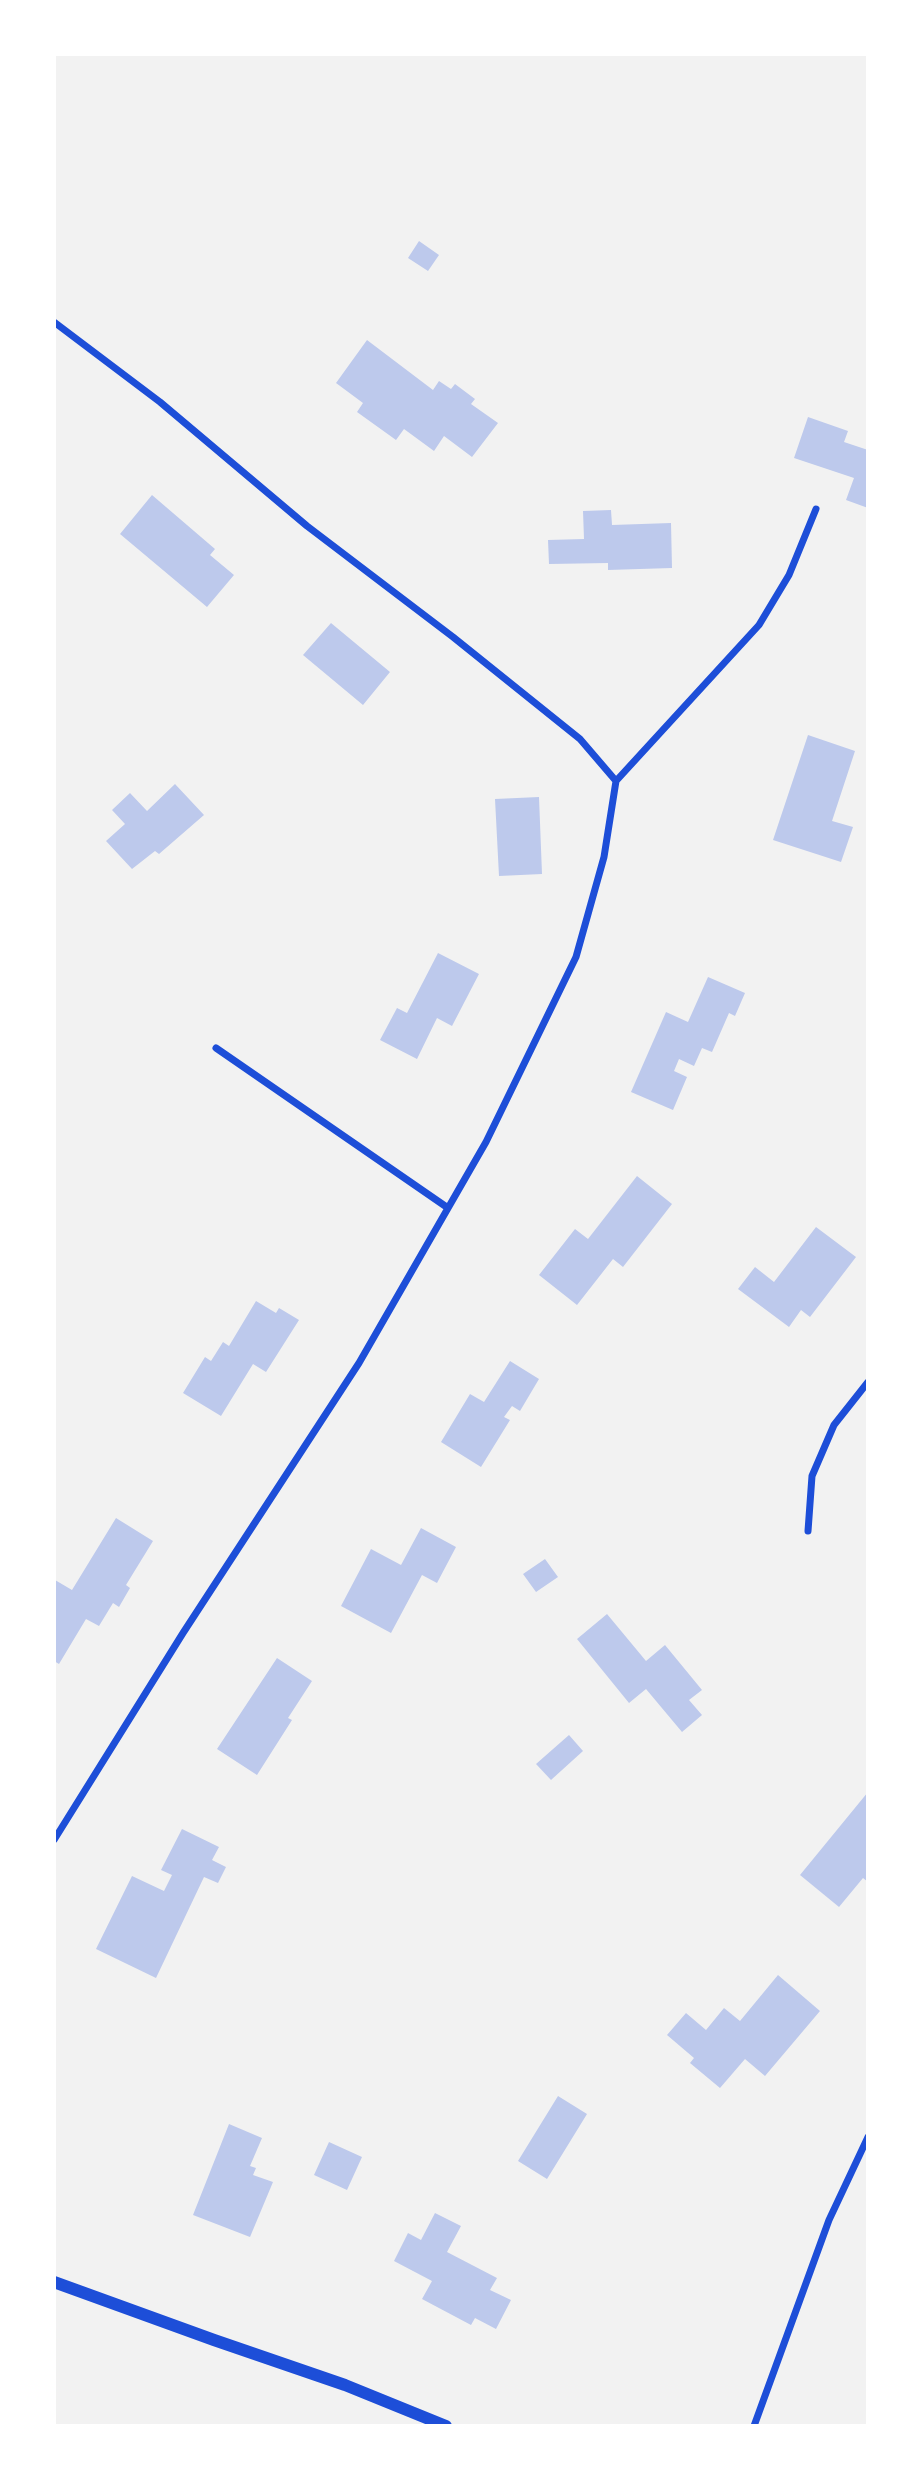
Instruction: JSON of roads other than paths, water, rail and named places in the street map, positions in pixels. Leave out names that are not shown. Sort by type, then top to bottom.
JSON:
[{"type":"street","points":[[54,323],[160,402],[307,526],[453,637],[580,739],[616,781]]},
{"type":"street","points":[[54,1840],[183,1633],[359,1363],[486,1142],[576,957],[604,857],[616,781],[759,625],[789,575],[816,509]]},
{"type":"street","points":[[216,1048],[448,1208]]},
{"type":"street","points":[[808,1531],[812,1476],[834,1424],[868,1381]]},
{"type":"street","points":[[754,2426],[829,2220],[868,2137]]},
{"type":"street","points":[[54,2282],[345,2385],[446,2426]]}]
